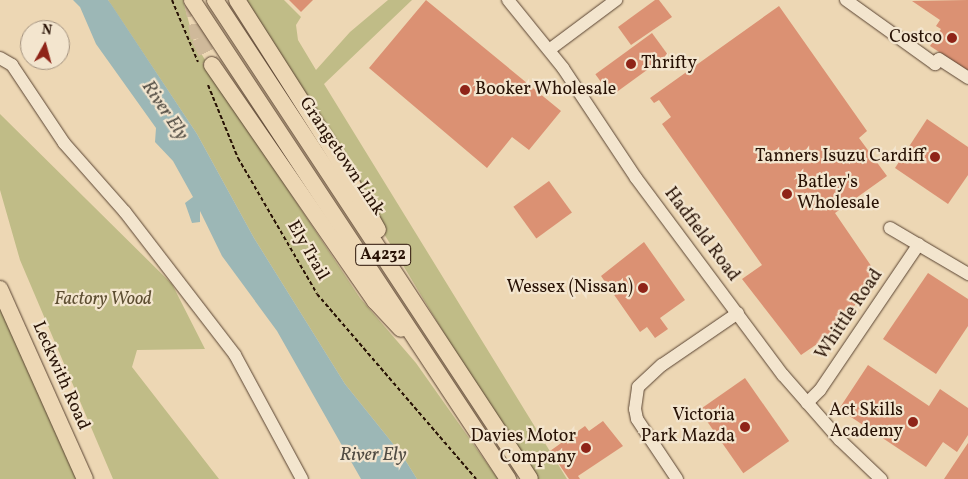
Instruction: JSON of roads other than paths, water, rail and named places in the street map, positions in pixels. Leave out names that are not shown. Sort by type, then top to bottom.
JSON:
[{"type":"main road","name":"A4232","points":[[192,0],[508,479]]},
{"type":"main road","name":"Grangetown Link","points":[[215,0],[530,479]]},
{"type":"main road","points":[[237,0],[335,154],[386,246],[404,286]]},
{"type":"main road","points":[[206,65],[375,301],[427,356]]},
{"type":"main road","name":"Leckwith Road","points":[[0,289],[85,479]]},
{"type":"street","name":"Hadfield Road","points":[[508,0],[586,99],[636,178],[807,403],[881,479]]},
{"type":"street","points":[[549,50],[616,0]]},
{"type":"street","points":[[846,0],[936,64],[939,59],[968,78]]},
{"type":"street","points":[[0,58],[12,65],[64,143],[125,212],[235,355],[302,479]]},
{"type":"street","points":[[890,228],[966,269]]},
{"type":"street","name":"Whittle Road","points":[[807,403],[820,390],[919,244]]},
{"type":"street","points":[[677,479],[637,419],[635,409],[638,388],[662,365],[738,313]]},
{"type":"water","name":"River Ely","points":[[73,0],[108,0],[111,4],[197,134],[254,238],[345,384],[402,455],[417,479],[361,479],[277,331],[222,256],[200,211],[200,222],[192,223],[185,203],[193,197],[173,161],[155,142],[156,128],[96,44],[80,7]]},
{"type":"tunnel","points":[[192,0],[199,38],[212,65]]},
{"type":"place","name":"Costco","points":[[952,38]]},
{"type":"place","name":"Thrifty","points":[[631,64]]},
{"type":"place","name":"Booker Wholesale","points":[[465,90]]},
{"type":"place","name":"Tanners Isuzu Cardiff","points":[[935,157]]},
{"type":"place","name":"Batley's Wholesale","points":[[787,194]]},
{"type":"place","name":"Wessex (Nissan)","points":[[643,288]]},
{"type":"place","name":"Act Skills Academy","points":[[913,422]]},
{"type":"place","name":"Victoria Park Mazda","points":[[745,427]]},
{"type":"place","name":"Davies Motor Company","points":[[586,448]]},
{"type":"park label","name":"Factory Wood","points":[[103,300]]}]
